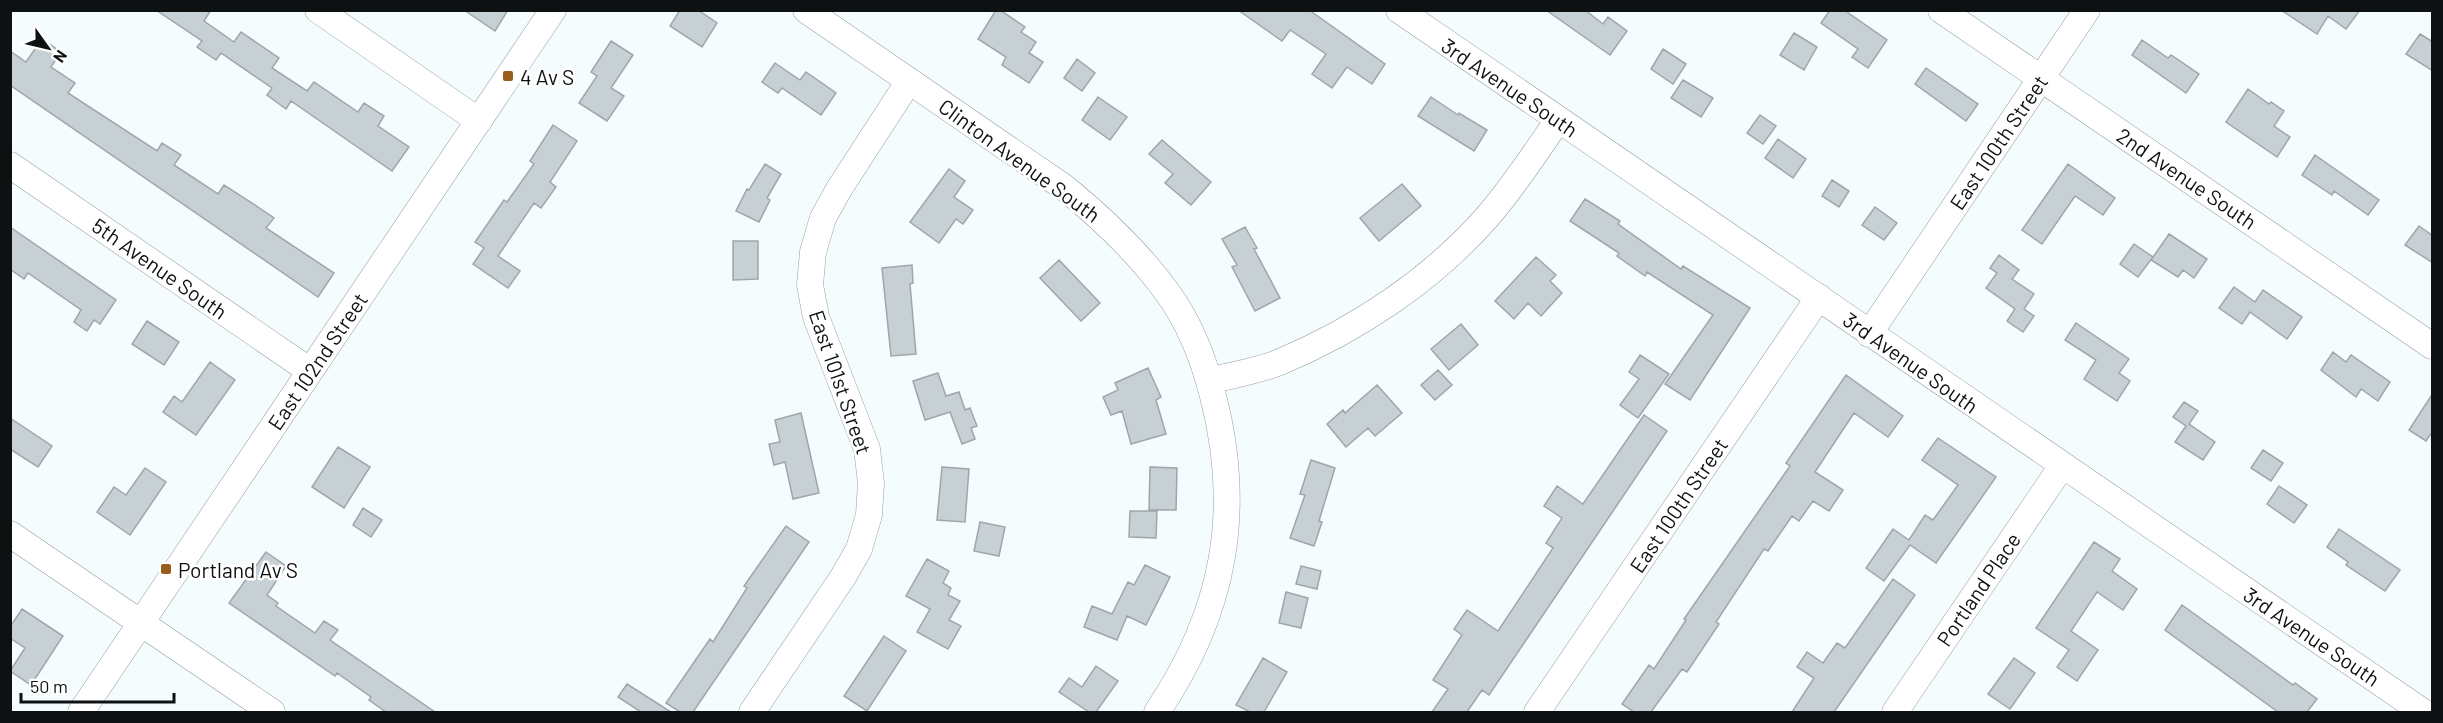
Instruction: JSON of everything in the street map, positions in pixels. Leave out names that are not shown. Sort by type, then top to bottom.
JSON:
[{"type":"street","points":[[318,10],[479,122]]},
{"type":"street","name":"East 102nd Street","points":[[81,712],[553,10]]},
{"type":"street","name":"Clinton Avenue South","points":[[806,10],[1065,188],[1103,219],[1138,255],[1168,293],[1192,336],[1209,381],[1223,435],[1228,491],[1225,547],[1212,600],[1193,652],[1157,712]]},
{"type":"street","name":"3rd Avenue South","points":[[1398,10],[2423,712]]},
{"type":"street","name":"2nd Avenue South","points":[[1941,10],[2433,346]]},
{"type":"street","name":"East 100th Street","points":[[1869,334],[2087,10]]},
{"type":"street","name":"East 101st Street","points":[[752,712],[843,577],[859,549],[869,515],[870,483],[867,449],[816,317],[810,285],[813,252],[823,218],[839,189],[909,81]]},
{"type":"street","points":[[1209,381],[1278,363],[1336,336],[1391,302],[1442,263],[1488,216],[1558,120]]},
{"type":"street","name":"5th Avenue South","points":[[10,165],[310,371]]},
{"type":"street","name":"East 100th Street","points":[[1537,712],[1819,297]]},
{"type":"street","name":"Portland Place","points":[[1895,712],[2062,466]]},
{"type":"street","points":[[10,534],[272,712]]},
{"type":"building","points":[[156,10],[211,10],[204,21],[234,42],[241,32],[279,58],[272,68],[307,91],[314,82],[358,112],[364,103],[384,116],[378,126],[409,147],[392,171],[291,101],[286,109],[267,95],[272,88],[221,53],[216,60],[197,47],[202,41]]},
{"type":"building","points":[[464,10],[508,10],[495,31]]},
{"type":"building","points":[[680,10],[698,10],[717,23],[702,47],[670,26]]},
{"type":"building","points":[[996,10],[1000,10],[1025,27],[1021,32],[1036,42],[1029,53],[1043,62],[1029,83],[1002,65],[1006,57],[978,39]]},
{"type":"building","points":[[1238,10],[1309,10],[1385,64],[1372,84],[1347,67],[1332,88],[1312,74],[1326,54],[1290,30],[1282,41]]},
{"type":"building","points":[[1546,10],[1585,10],[1603,24],[1608,17],[1627,31],[1610,55]]},
{"type":"building","points":[[1830,10],[1844,10],[1887,40],[1868,68],[1852,57],[1858,49],[1821,23]]},
{"type":"building","points":[[2281,10],[2360,10],[2346,29],[2328,16],[2317,34]]},
{"type":"building","points":[[1794,33],[1817,47],[1804,70],[1780,55]]},
{"type":"building","points":[[2420,34],[2433,42],[2433,71],[2406,54]]},
{"type":"building","points":[[42,39],[61,52],[51,67],[75,83],[68,93],[157,151],[162,143],[181,155],[174,165],[218,194],[224,185],[258,207],[274,218],[266,228],[334,273],[318,297],[10,85],[10,51],[26,62]]},
{"type":"building","points":[[2142,40],[2168,58],[2171,55],[2199,74],[2186,93],[2132,55]]},
{"type":"building","points":[[611,41],[633,55],[611,88],[624,96],[607,121],[579,103],[597,76],[591,72]]},
{"type":"building","points":[[1663,49],[1686,64],[1673,84],[1651,69]]},
{"type":"building","points":[[1077,59],[1095,73],[1082,91],[1064,78]]},
{"type":"building","points":[[775,63],[800,80],[806,72],[836,93],[821,115],[782,88],[778,93],[762,82]]},
{"type":"building","points":[[1926,68],[1978,104],[1966,121],[1915,84]]},
{"type":"building","points":[[1683,80],[1713,98],[1701,117],[1671,98]]},
{"type":"building","points":[[2248,89],[2269,104],[2271,102],[2284,111],[2274,126],[2290,137],[2277,157],[2226,122]]},
{"type":"building","points":[[1098,97],[1127,117],[1110,140],[1082,120]]},
{"type":"building","points":[[1431,97],[1458,115],[1459,113],[1487,130],[1474,151],[1418,116]]},
{"type":"building","points":[[1760,115],[1776,126],[1763,144],[1747,133]]},
{"type":"building","points":[[553,125],[577,141],[550,182],[556,187],[541,208],[534,203],[498,256],[520,271],[508,288],[473,264],[484,248],[475,242],[504,200],[507,202],[534,164],[530,161]]},
{"type":"building","points":[[1778,139],[1806,159],[1793,178],[1765,158]]},
{"type":"building","points":[[1162,140],[1211,182],[1191,205],[1165,183],[1173,174],[1149,154]]},
{"type":"building","points":[[2315,155],[2379,200],[2368,215],[2334,191],[2332,195],[2302,175]]},
{"type":"building","points":[[765,164],[781,174],[767,198],[770,200],[759,222],[736,211],[747,189],[749,190]]},
{"type":"building","points":[[2068,164],[2115,198],[2103,215],[2075,196],[2042,244],[2022,230]]},
{"type":"building","points":[[949,169],[965,181],[954,197],[973,210],[963,224],[956,219],[939,243],[910,222]]},
{"type":"building","points":[[1832,180],[1849,191],[1839,207],[1822,196]]},
{"type":"building","points":[[1402,184],[1421,206],[1379,241],[1360,218]]},
{"type":"building","points":[[1585,199],[1620,221],[1618,224],[1681,269],[1683,266],[1750,308],[1690,400],[1665,384],[1713,315],[1647,272],[1645,276],[1617,256],[1619,253],[1570,221]]},
{"type":"building","points":[[1875,207],[1897,223],[1884,240],[1862,225]]},
{"type":"building","points":[[2419,226],[2433,236],[2433,263],[2405,245]]},
{"type":"building","points":[[10,227],[116,300],[100,324],[94,320],[87,331],[74,322],[81,310],[28,273],[24,279],[10,269]]},
{"type":"building","points":[[1245,227],[1280,298],[1255,311],[1232,267],[1237,265],[1222,239]]},
{"type":"building","points":[[2169,234],[2207,259],[2194,278],[2183,270],[2178,277],[2151,260]]},
{"type":"building","points":[[733,241],[758,241],[758,279],[733,280]]},
{"type":"building","points":[[2134,244],[2153,257],[2138,277],[2120,264]]},
{"type":"building","points":[[1999,255],[2019,270],[2012,279],[2034,294],[2024,309],[2034,316],[2023,332],[2007,321],[2015,309],[1986,288],[1997,273],[1990,268]]},
{"type":"building","points":[[1536,257],[1556,275],[1550,281],[1562,293],[1541,316],[1528,303],[1514,319],[1495,301]]},
{"type":"building","points":[[1059,260],[1100,303],[1081,321],[1040,278]]},
{"type":"building","points":[[912,265],[913,283],[910,284],[916,354],[891,356],[882,268]]},
{"type":"building","points":[[2234,287],[2255,302],[2263,290],[2302,317],[2287,339],[2250,312],[2242,324],[2219,308]]},
{"type":"building","points":[[147,321],[179,342],[164,365],[132,344]]},
{"type":"building","points":[[2076,323],[2129,359],[2119,373],[2130,381],[2117,401],[2084,379],[2096,360],[2065,340]]},
{"type":"building","points":[[1461,324],[1478,345],[1449,370],[1431,349]]},
{"type":"building","points":[[2333,352],[2346,362],[2351,355],[2390,382],[2378,401],[2361,389],[2356,397],[2321,370]]},
{"type":"building","points":[[1640,355],[1669,374],[1638,418],[1620,405],[1639,379],[1629,372]]},
{"type":"building","points":[[210,362],[235,380],[196,435],[163,412],[174,396],[182,402]]},
{"type":"building","points":[[1148,368],[1161,397],[1156,400],[1166,434],[1131,444],[1122,411],[1111,415],[1103,397],[1118,390],[1115,383]]},
{"type":"building","points":[[1438,370],[1452,385],[1435,400],[1421,385]]},
{"type":"building","points":[[938,373],[946,396],[959,392],[965,410],[970,408],[977,426],[971,428],[975,439],[962,444],[950,412],[925,420],[913,381]]},
{"type":"building","points":[[1846,375],[1903,416],[1888,437],[1854,413],[1815,472],[1843,490],[1829,511],[1813,501],[1799,521],[1792,516],[1768,551],[1764,549],[1716,622],[1719,624],[1687,672],[1682,669],[1651,712],[1634,712],[1622,704],[1649,665],[1654,669],[1686,620],[1684,619],[1790,466],[1786,463]]},
{"type":"building","points":[[1377,385],[1402,413],[1375,436],[1368,428],[1346,447],[1327,424],[1343,410],[1345,413]]},
{"type":"building","points":[[2433,393],[2433,431],[2426,441],[2409,430]]},
{"type":"building","points":[[2184,402],[2198,411],[2189,424],[2215,442],[2203,460],[2175,442],[2186,426],[2173,417]]},
{"type":"building","points":[[801,413],[819,493],[793,499],[785,462],[774,465],[769,444],[780,442],[775,420]]},
{"type":"building","points":[[1644,415],[1667,431],[1489,695],[1482,690],[1467,712],[1432,712],[1448,689],[1433,680],[1462,635],[1454,629],[1467,610],[1498,631],[1553,548],[1546,543],[1562,518],[1544,506],[1557,486],[1583,504]]},
{"type":"building","points":[[10,418],[52,446],[38,467],[10,449]]},
{"type":"building","points":[[1938,438],[1996,477],[1936,563],[1910,545],[1884,581],[1866,568],[1893,529],[1909,540],[1925,515],[1933,520],[1958,485],[1922,460]]},
{"type":"building","points":[[338,447],[370,467],[344,508],[312,487]]},
{"type":"building","points":[[2263,450],[2283,463],[2271,481],[2251,468]]},
{"type":"building","points":[[1311,460],[1335,468],[1314,546],[1290,538],[1305,495],[1300,494]]},
{"type":"building","points":[[942,467],[969,469],[965,522],[937,520]]},
{"type":"building","points":[[1150,467],[1177,468],[1176,510],[1149,510]]},
{"type":"building","points":[[145,468],[166,482],[130,535],[97,512],[114,487],[126,495]]},
{"type":"building","points":[[2279,486],[2307,505],[2294,523],[2267,504]]},
{"type":"building","points":[[363,508],[382,520],[371,537],[353,525]]},
{"type":"building","points":[[1130,511],[1157,511],[1156,538],[1129,537]]},
{"type":"building","points":[[980,522],[1005,527],[999,556],[974,551]]},
{"type":"building","points":[[786,526],[809,542],[693,712],[680,712],[666,703],[710,639],[713,642],[747,588],[744,586]]},
{"type":"building","points":[[2339,529],[2400,570],[2385,591],[2346,565],[2348,562],[2327,547]]},
{"type":"building","points":[[2094,542],[2120,559],[2112,571],[2137,589],[2123,610],[2097,592],[2071,631],[2098,650],[2077,681],[2057,667],[2069,650],[2036,628]]},
{"type":"building","points":[[266,552],[286,566],[267,595],[278,603],[276,606],[315,633],[324,621],[338,630],[330,640],[435,712],[386,712],[369,700],[371,697],[337,673],[335,676],[229,603]]},
{"type":"building","points":[[927,559],[949,571],[943,583],[951,588],[948,595],[960,601],[949,620],[961,626],[948,649],[917,632],[930,609],[906,596]]},
{"type":"building","points":[[1145,565],[1170,577],[1146,625],[1127,616],[1117,640],[1084,627],[1092,606],[1112,614],[1128,582],[1134,585]]},
{"type":"building","points":[[1301,566],[1321,571],[1317,589],[1296,584]]},
{"type":"building","points":[[1893,579],[1915,595],[1834,712],[1792,712],[1814,678],[1797,667],[1807,652],[1823,663],[1837,643],[1845,648]]},
{"type":"building","points":[[1286,592],[1308,598],[1301,628],[1279,623]]},
{"type":"building","points":[[2182,605],[2293,685],[2295,683],[2317,699],[2307,712],[2278,712],[2165,630]]},
{"type":"building","points":[[22,609],[63,636],[31,685],[10,671],[25,648],[10,638],[10,627]]},
{"type":"building","points":[[884,636],[906,651],[867,711],[844,696]]},
{"type":"building","points":[[1263,658],[1287,672],[1264,712],[1250,712],[1236,705]]},
{"type":"building","points":[[2014,658],[2035,673],[2010,709],[1988,694]]},
{"type":"building","points":[[1096,666],[1118,681],[1096,712],[1089,712],[1059,692],[1069,678],[1082,687]]},
{"type":"building","points":[[627,684],[671,712],[641,712],[618,697]]},
{"type":"place","name":"4 Av S","points":[[508,76]]},
{"type":"place","name":"Portland Av S","points":[[166,569]]}]
